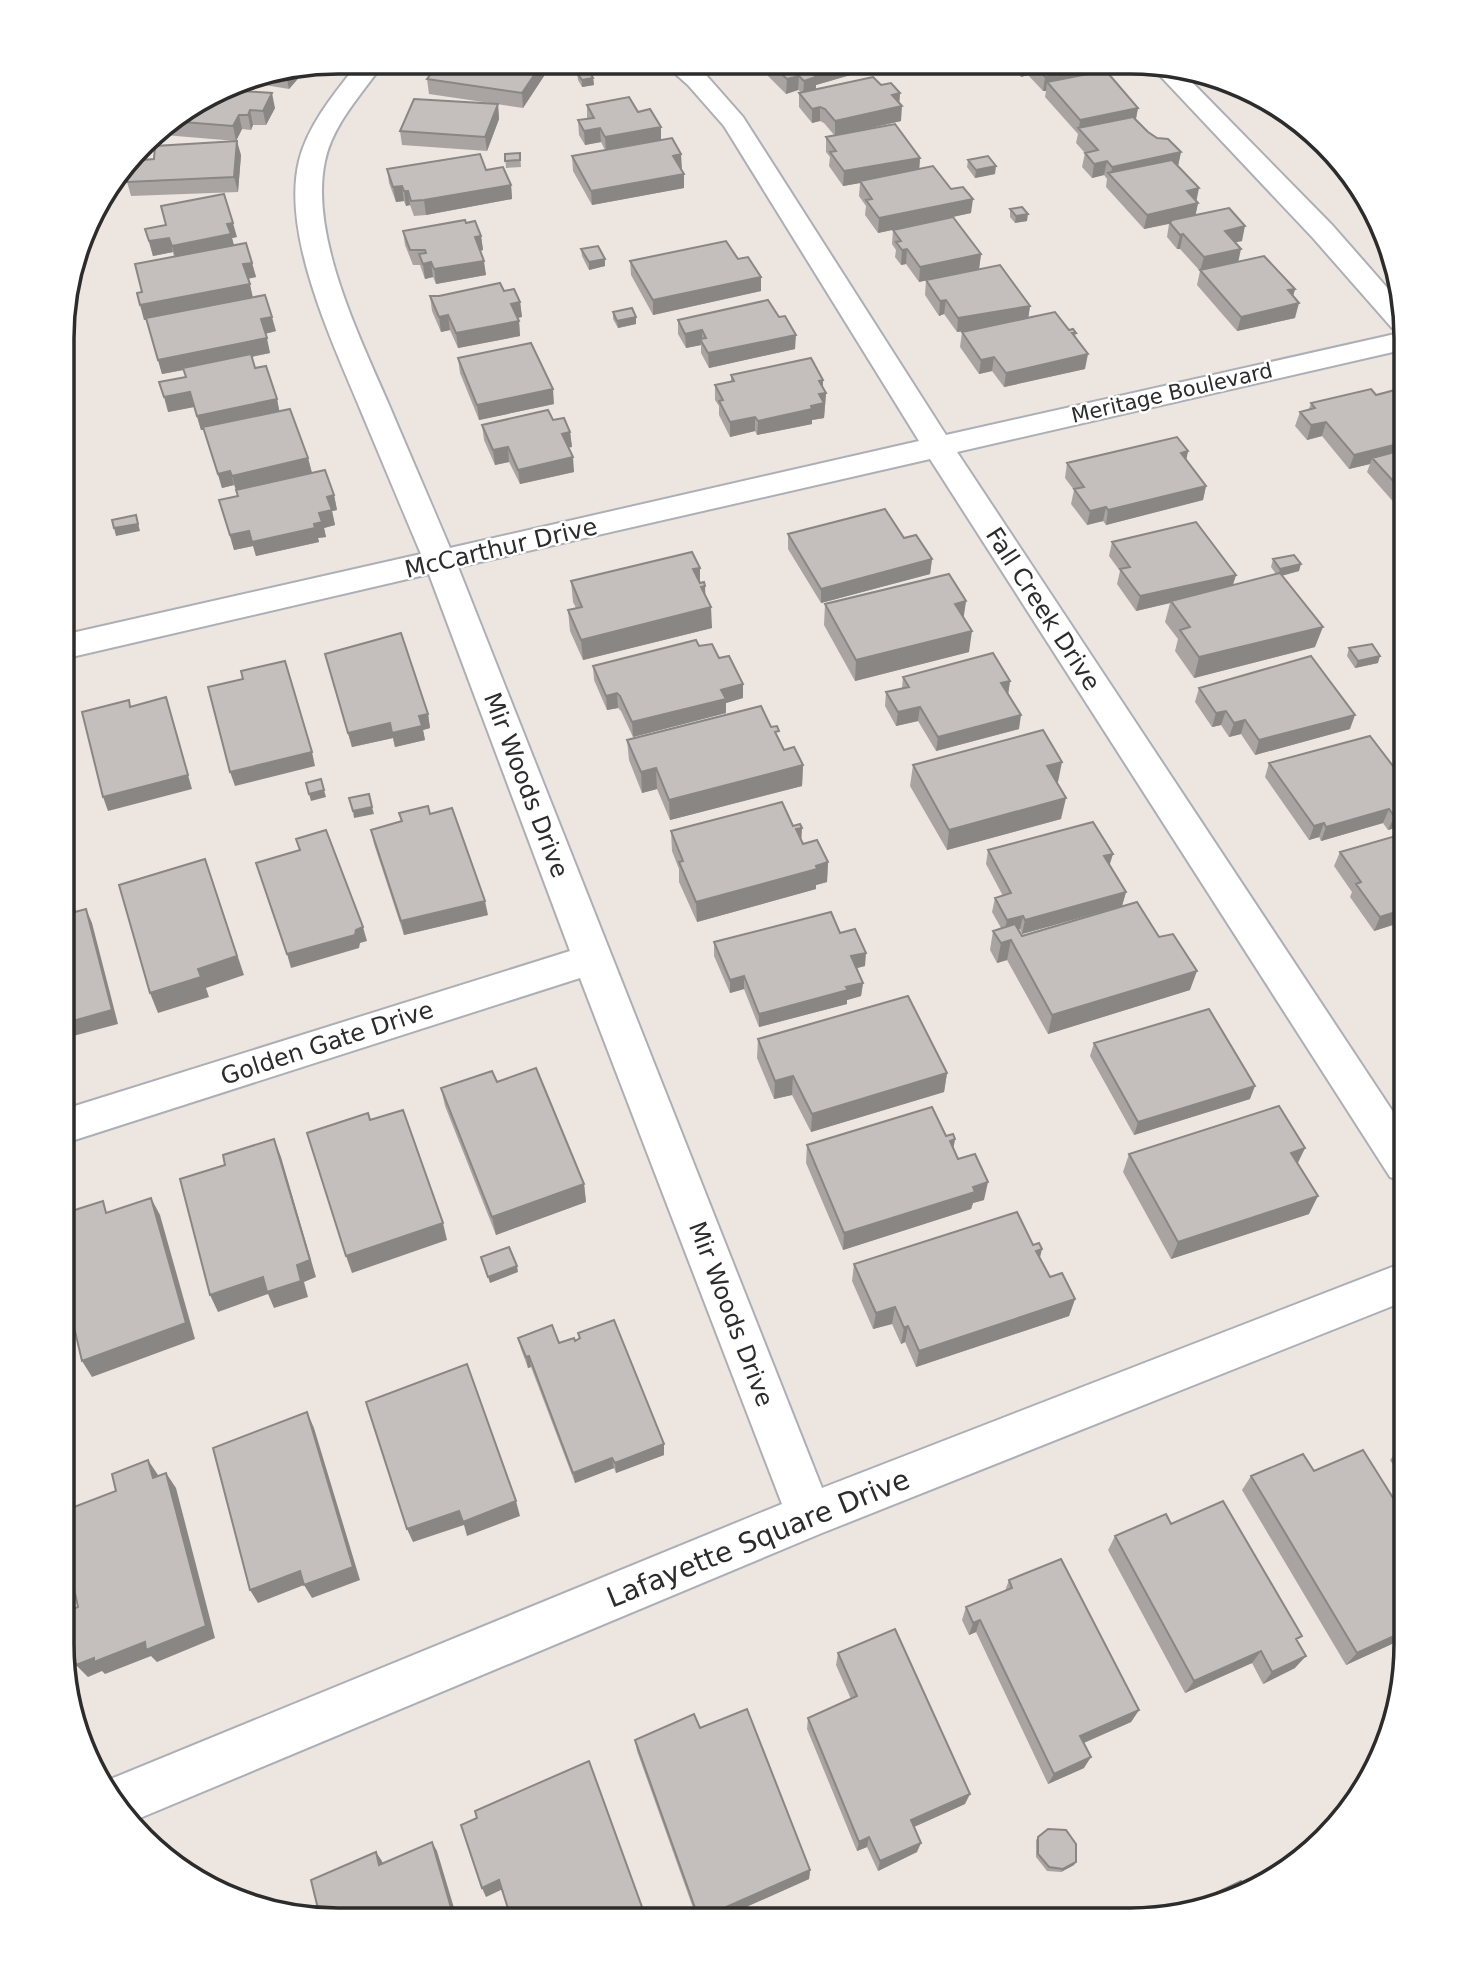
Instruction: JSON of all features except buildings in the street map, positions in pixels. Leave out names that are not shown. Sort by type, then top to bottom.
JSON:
[{"type":"street","name":"Mir Woods Drive","points":[[363,74],[324,130],[312,160],[307,199],[311,225],[340,325],[440,562],[810,1515]]},
{"type":"street","name":"Fall Creek Drive","points":[[689,74],[734,122],[938,447],[1394,1147]]},
{"type":"street","points":[[1174,78],[1323,232],[1392,310]]},
{"type":"street","name":"Meritage Boulevard","points":[[938,447],[1394,343]]},
{"type":"street","name":"McCarthur Drive","points":[[74,645],[938,447]]},
{"type":"street","name":"Golden Gate Drive","points":[[74,1123],[592,959]]},
{"type":"street","name":"Lafayette Square Drive","points":[[124,1799],[810,1515],[1394,1285]]}]
